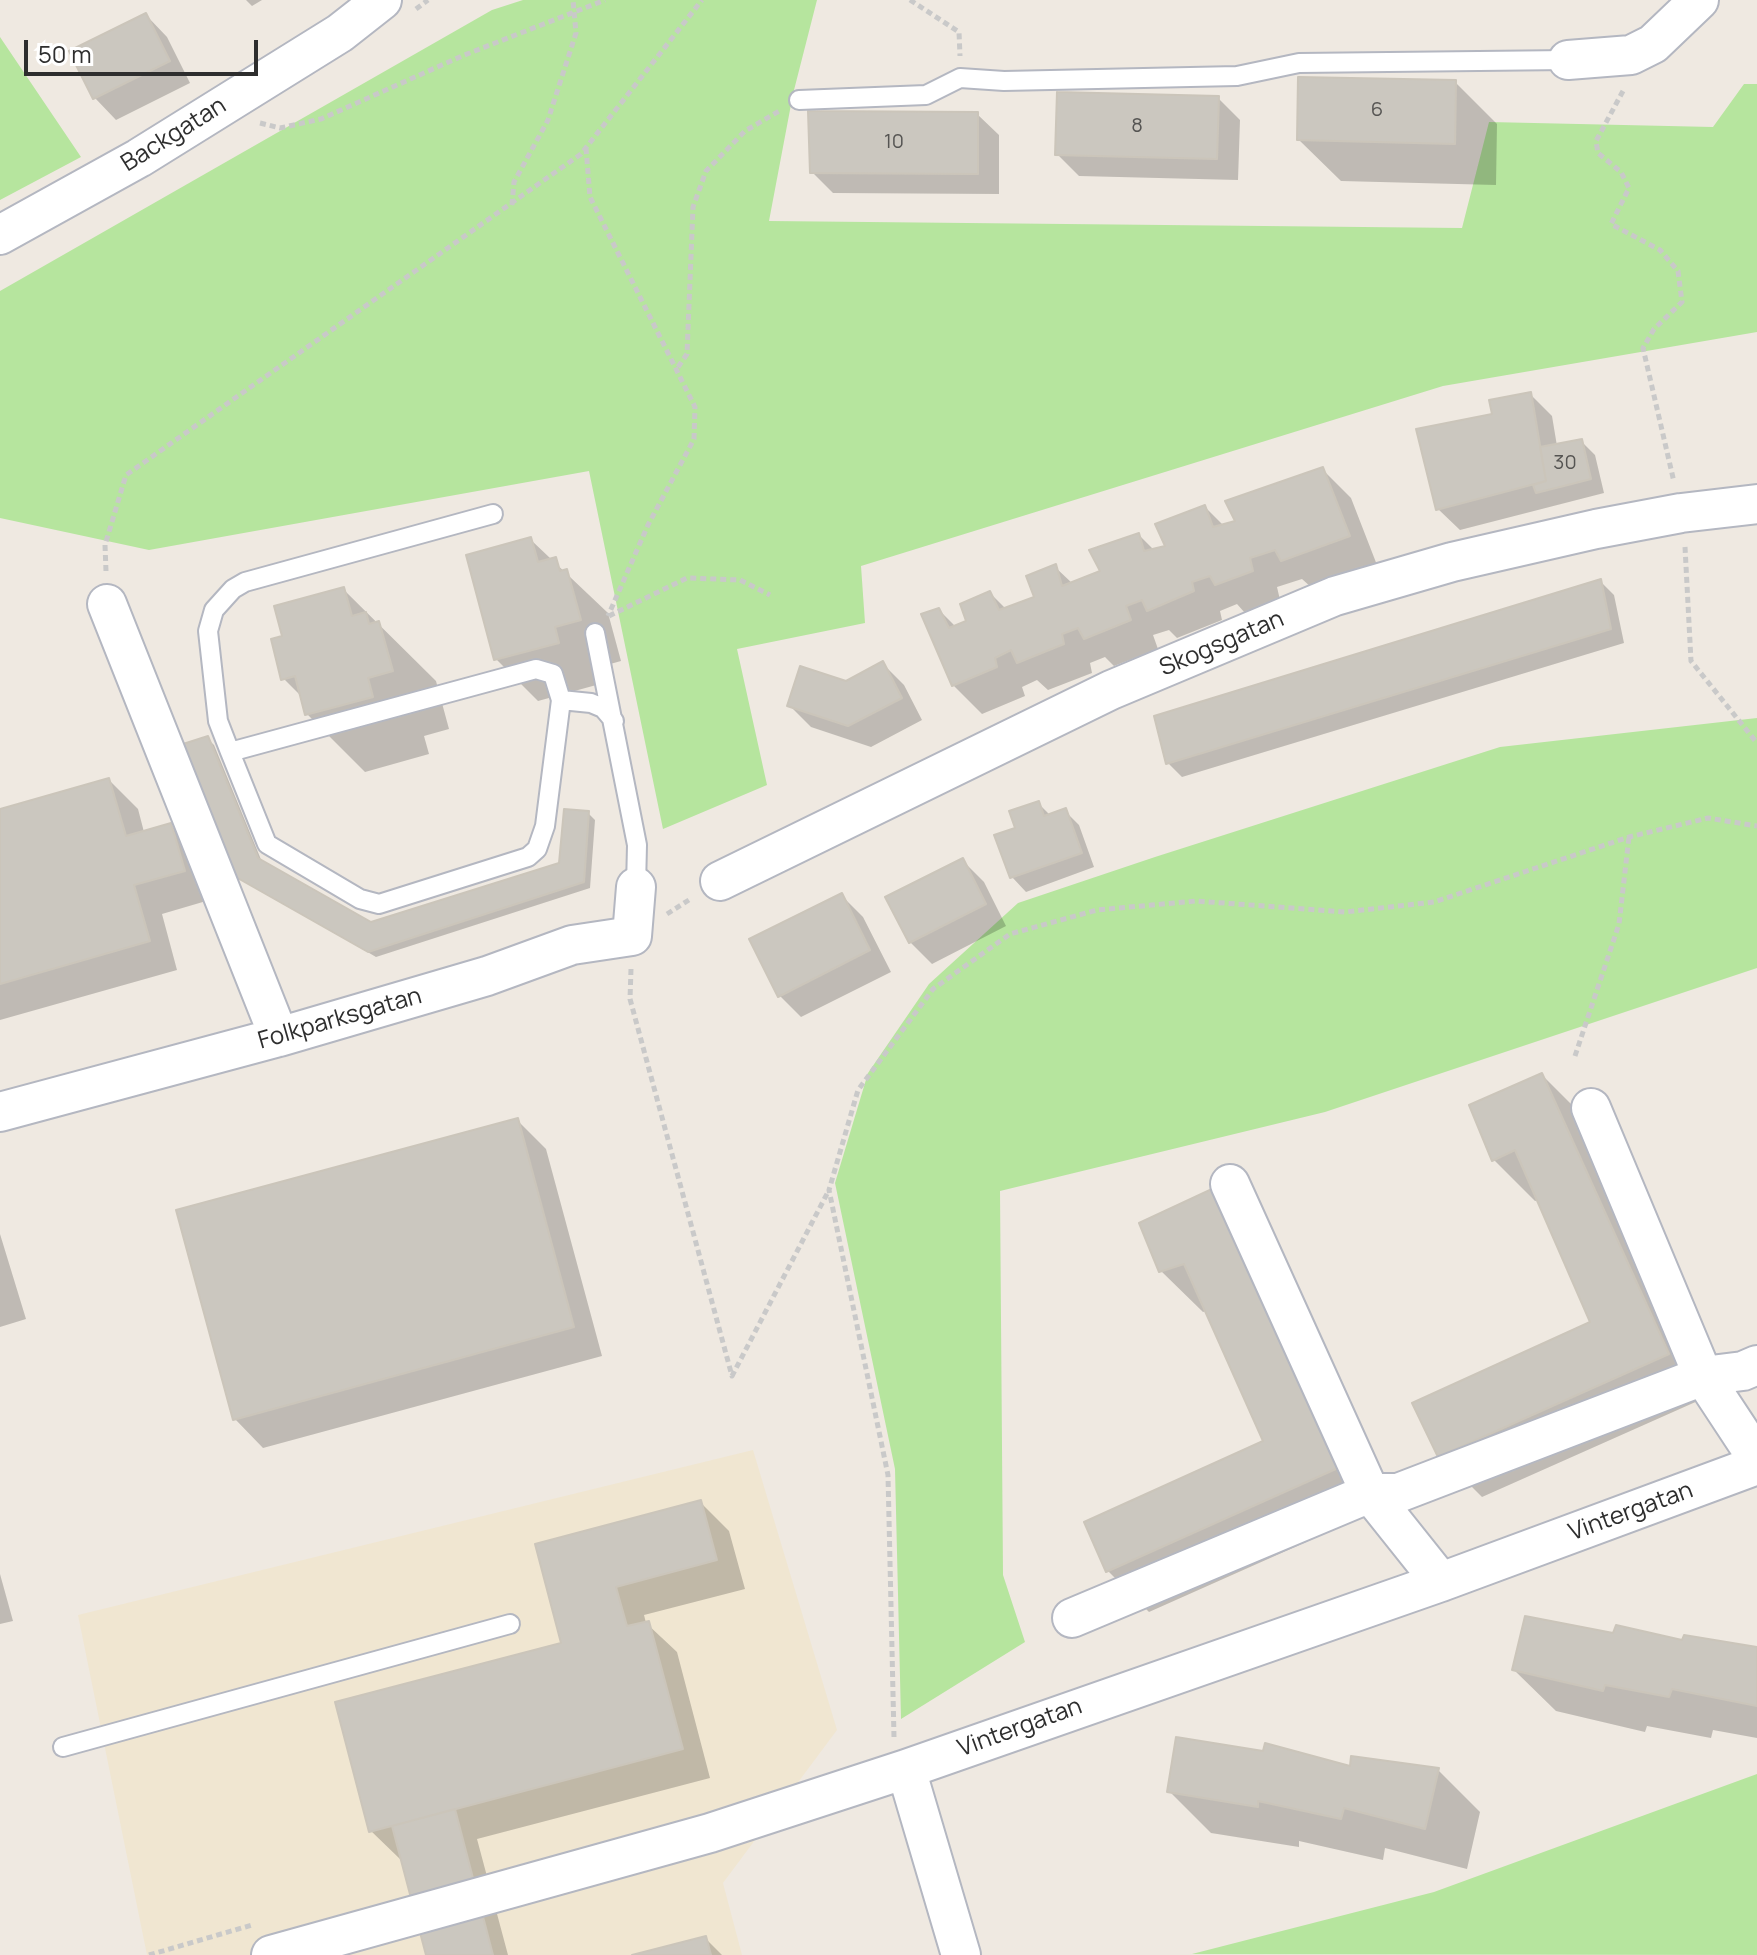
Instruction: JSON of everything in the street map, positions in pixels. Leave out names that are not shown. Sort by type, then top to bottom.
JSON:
[{"type":"street","name":"Backgatan","points":[[0,235],[139,158],[340,33],[382,0]]},
{"type":"street","points":[[1568,60],[1631,55],[1653,44],[1699,0]]},
{"type":"street","name":"Skogsgatan","points":[[720,881],[1111,690],[1335,596],[1452,562],[1681,513],[1757,504]]},
{"type":"street","points":[[107,604],[279,1037]]},
{"type":"street","points":[[632,936],[636,887]]},
{"type":"street","name":"Folkparksgatan","points":[[0,1112],[279,1037],[487,976],[572,945],[632,936]]},
{"type":"street","points":[[1591,1108],[1703,1376],[1757,1458]]},
{"type":"street","points":[[1230,1184],[1370,1493],[1441,1582]]},
{"type":"street","points":[[1072,1618],[1370,1493],[1398,1493],[1703,1376],[1743,1371],[1757,1365]]},
{"type":"street","name":"Vintergatan","points":[[271,1955],[710,1833],[900,1758],[1441,1582],[1757,1465]]},
{"type":"street","points":[[900,1758],[961,1955]]},
{"type":"lane","points":[[799,100],[926,95],[960,78],[1004,81],[1237,76],[1299,63],[1568,60]]},
{"type":"lane","points":[[230,752],[536,669],[553,674],[561,700],[545,826],[537,849],[528,857],[379,904],[360,899],[267,844],[230,752],[218,721],[208,631],[214,610],[233,589],[245,582],[493,514]]},
{"type":"lane","points":[[595,633],[637,845],[636,887]]},
{"type":"lane","points":[[561,700],[591,703],[603,708],[614,721]]},
{"type":"lane","points":[[63,1747],[510,1624]]},
{"type":"path","points":[[512,206],[514,182],[548,120],[576,33],[573,0]]},
{"type":"path","points":[[255,122],[280,128],[321,119],[576,9],[605,0]]},
{"type":"path","points":[[107,604],[105,545],[126,475],[512,206],[586,146],[702,0]]},
{"type":"path","points":[[910,0],[959,32],[960,78]]},
{"type":"path","points":[[1631,55],[1626,85],[1596,141],[1598,153],[1621,172],[1629,188],[1611,224],[1660,250],[1678,271],[1682,302],[1654,329],[1643,348],[1681,513],[1691,661],[1757,743]]},
{"type":"path","points":[[678,367],[687,354],[693,207],[706,171],[724,149],[745,131],[799,100]]},
{"type":"path","points":[[586,146],[590,197],[678,367],[695,407],[694,439],[648,525],[608,617],[595,633]]},
{"type":"path","points":[[608,617],[687,578],[740,580],[770,595]]},
{"type":"path","points":[[720,881],[632,936],[630,999],[732,1376],[829,1190],[858,1090],[933,989],[1010,934],[1097,910],[1196,901],[1345,912],[1434,902],[1629,837],[1708,818],[1757,826]]},
{"type":"path","points":[[1575,1056],[1619,924],[1629,837]]},
{"type":"path","points":[[829,1190],[888,1475],[900,1758]]},
{"type":"shaded area","points":[[753,1450],[837,1730],[723,1883],[742,1955],[147,1955],[78,1615]]},
{"type":"green space","points":[[523,0],[817,0],[793,94],[769,221],[1462,228],[1489,122],[1713,127],[1744,84],[1757,84],[1757,332],[1443,386],[861,566],[865,623],[737,649],[767,785],[663,829],[589,471],[149,550],[0,518],[0,291],[492,10]]},
{"type":"green space","points":[[0,37],[81,157],[0,200]]},
{"type":"green space","points":[[1757,718],[1757,968],[1325,1112],[1000,1191],[1003,1575],[1025,1642],[901,1719],[895,1469],[835,1183],[868,1073],[929,984],[1018,903],[1155,857],[1500,747]]},
{"type":"green space","points":[[1757,1774],[1757,1955],[1192,1954],[1434,1892]]},
{"type":"building","points":[[146,13],[170,61],[93,99],[69,51]]},
{"type":"building","points":[[1298,77],[1456,80],[1455,144],[1297,140]]},
{"type":"building","points":[[1057,92],[1219,96],[1217,159],[1055,155]]},
{"type":"building","points":[[808,111],[978,112],[978,174],[810,173]]},
{"type":"building","points":[[1531,392],[1546,481],[1436,510],[1416,429],[1492,414],[1489,400]]},
{"type":"building","points":[[1582,439],[1591,479],[1536,493],[1533,485],[1546,481],[1540,447]]},
{"type":"building","points":[[1323,467],[1350,536],[1281,561],[1275,550],[1250,558],[1253,571],[1215,585],[1210,576],[1192,582],[1194,591],[1147,611],[1142,600],[1126,606],[1131,620],[1084,639],[1078,628],[1062,634],[1064,644],[1017,663],[1011,650],[995,658],[997,667],[952,686],[921,614],[939,608],[949,628],[966,621],[960,604],[990,591],[999,610],[1034,597],[1026,576],[1056,564],[1062,586],[1100,571],[1089,550],[1139,533],[1144,551],[1165,546],[1155,524],[1205,505],[1213,527],[1235,521],[1225,501]]},
{"type":"building","points":[[531,537],[538,562],[556,557],[560,571],[567,569],[581,620],[555,627],[559,643],[494,660],[466,555]]},
{"type":"building","points":[[1601,579],[1611,629],[1166,764],[1154,716]]},
{"type":"building","points":[[344,587],[352,616],[366,612],[369,624],[379,621],[393,671],[368,678],[373,697],[305,715],[295,676],[281,680],[271,639],[282,636],[274,606]]},
{"type":"building","points":[[883,661],[902,698],[848,726],[787,706],[800,666],[846,681]]},
{"type":"building","points":[[208,736],[258,858],[371,922],[559,863],[564,809],[589,811],[584,882],[368,952],[234,876],[183,744]]},
{"type":"building","points":[[109,778],[126,836],[171,823],[185,871],[134,885],[150,941],[0,984],[0,809]]},
{"type":"building","points":[[1039,801],[1044,816],[1066,808],[1082,853],[1010,878],[994,835],[1015,828],[1009,811]]},
{"type":"building","points":[[963,858],[986,904],[909,943],[885,897]]},
{"type":"building","points":[[842,893],[870,950],[778,997],[749,939]]},
{"type":"building","points":[[1542,1073],[1669,1354],[1438,1457],[1412,1403],[1590,1322],[1515,1150],[1492,1161],[1469,1105]]},
{"type":"building","points":[[518,1118],[574,1327],[233,1420],[176,1210]]},
{"type":"building","points":[[1212,1189],[1338,1468],[1106,1572],[1084,1522],[1263,1441],[1184,1264],[1159,1272],[1139,1223]]},
{"type":"building","points":[[701,1500],[717,1560],[616,1587],[627,1626],[649,1621],[683,1749],[369,1832],[335,1702],[561,1643],[535,1544]]},
{"type":"building","points":[[1525,1616],[1613,1633],[1616,1625],[1682,1640],[1684,1635],[1757,1647],[1757,1706],[1672,1689],[1669,1697],[1605,1685],[1603,1691],[1512,1670]]},
{"type":"building","points":[[1176,1737],[1263,1751],[1265,1743],[1350,1766],[1351,1756],[1439,1768],[1425,1829],[1344,1808],[1341,1819],[1258,1801],[1258,1807],[1167,1792]]},
{"type":"building","points":[[455,1809],[493,1955],[426,1955],[392,1826]]},
{"type":"building","points":[[706,1936],[711,1955],[632,1955]]}]
